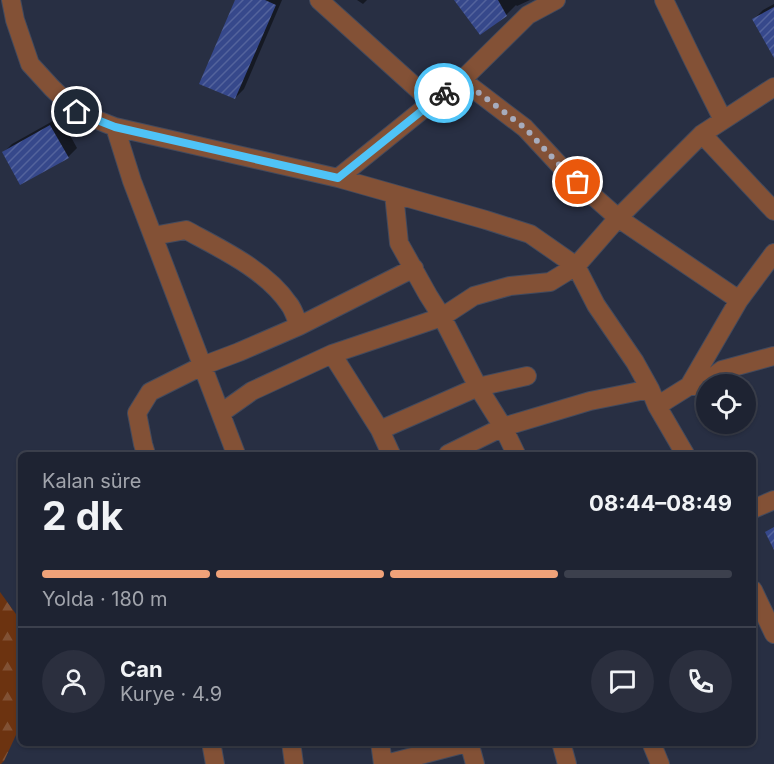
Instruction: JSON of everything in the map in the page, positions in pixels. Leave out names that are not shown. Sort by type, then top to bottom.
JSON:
[{"type":"street","points":[[11,0],[15,20],[30,63],[77,112],[115,127],[338,178],[530,234],[576,267],[596,305],[635,362],[684,452]]},
{"type":"street","points":[[319,0],[432,102]]},
{"type":"street","points":[[338,178],[462,80],[528,15],[556,0]]},
{"type":"street","points":[[664,0],[723,120]]},
{"type":"street","points":[[462,80],[525,128],[564,170],[618,218],[738,300]]},
{"type":"street","points":[[221,413],[252,391],[332,354],[442,317],[474,296],[510,286],[550,282],[576,267],[618,218],[702,134],[774,87]]},
{"type":"street","points":[[115,127],[132,181],[235,452]]},
{"type":"street","points":[[702,134],[774,211]]},
{"type":"street","points":[[394,194],[399,243],[442,317],[478,387],[504,427],[515,452]]},
{"type":"street","points":[[153,236],[186,230],[235,257],[264,277],[290,305],[299,326]]},
{"type":"street","points":[[689,386],[738,300],[774,253]]},
{"type":"street","points":[[145,452],[137,413],[150,392],[202,366],[299,326],[414,268]]},
{"type":"street","points":[[332,354],[380,430],[390,452]]},
{"type":"street","points":[[457,452],[504,427],[590,401],[654,398],[689,386],[701,387],[722,370],[774,356]]},
{"type":"street","points":[[380,430],[478,387],[527,376]]},
{"type":"street","points":[[756,508],[774,500]]},
{"type":"street","points":[[756,596],[774,634]]},
{"type":"street","points":[[212,746],[214,764]]},
{"type":"street","points":[[292,746],[294,764]]},
{"type":"street","points":[[381,746],[384,764],[458,746]]},
{"type":"street","points":[[471,746],[474,764]]},
{"type":"street","points":[[562,746],[567,764]]},
{"type":"street","points":[[653,746],[660,764]]},
{"type":"green space","points":[[0,592],[18,617],[18,731],[4,761],[0,764]]},
{"type":"building","points":[[235,0],[265,0],[276,5],[235,99],[199,84]]},
{"type":"building","points":[[454,0],[498,0],[507,16],[480,35]]},
{"type":"building","points":[[774,7],[774,58],[752,19]]},
{"type":"building","points":[[50,125],[69,158],[20,185],[2,152]]},
{"type":"building","points":[[774,527],[774,550],[765,532]]},
{"type":"way so far","points":[[444,93],[462,80],[525,128],[578,182]]},
{"type":"route","points":[[77,112],[115,127],[338,178],[444,93]]}]
